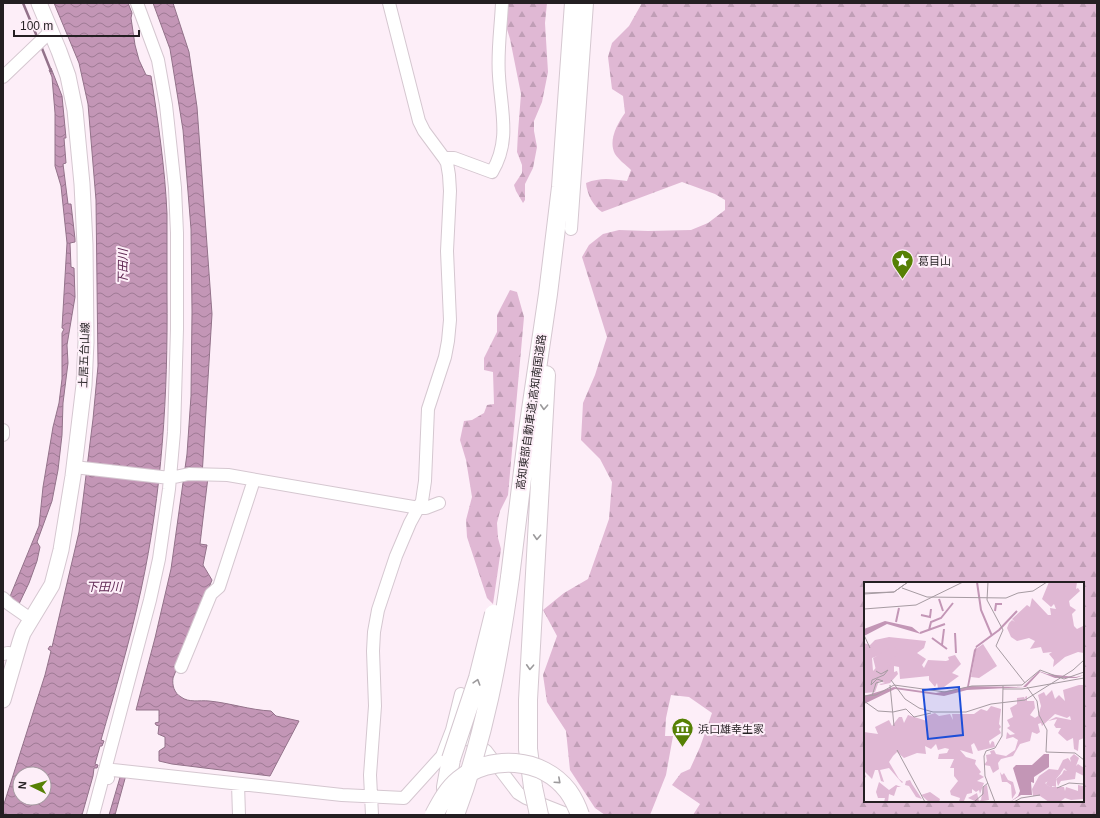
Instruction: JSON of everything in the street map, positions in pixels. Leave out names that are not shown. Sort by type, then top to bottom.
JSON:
[{"type":"highway","name":"高知東部自動車道;高知南国道路","points":[[506,577],[510,526],[522,428],[535,377],[553,256],[561,187],[574,3]]},
{"type":"highway","points":[[539,815],[533,787],[528,749],[528,700],[553,256]]},
{"type":"highway","points":[[450,815],[446,787],[451,758],[478,678],[506,577]]},
{"type":"highway","points":[[455,815],[476,750],[491,692],[499,653],[506,577]]},
{"type":"highway","points":[[434,815],[449,790],[465,775],[487,765],[500,762],[524,764],[537,767],[548,773],[567,790],[575,802],[580,815]]},
{"type":"main road","name":"土居五台山線","points":[[3,700],[9,654],[32,620],[52,585],[61,550],[78,467],[84,385],[86,342],[85,245],[82,184],[75,110],[68,76],[44,38],[39,3]]},
{"type":"street","points":[[93,815],[150,600],[159,559],[174,432],[176,387],[177,241],[175,188],[166,105],[158,60],[137,3]]},
{"type":"street","points":[[372,815],[370,776],[375,706],[373,651],[374,632],[378,610],[396,556],[410,523],[419,508],[424,488],[428,409],[445,357],[450,320],[447,251],[450,191],[447,163],[419,121],[389,3]]},
{"type":"street","points":[[444,158],[454,158],[492,172],[500,155],[504,118],[499,77],[502,3]]},
{"type":"street","points":[[571,229],[587,3]]},
{"type":"street","points":[[3,77],[44,38]]},
{"type":"street","points":[[3,430],[3,435]]},
{"type":"street","points":[[78,467],[168,478],[189,474],[228,475],[419,508],[426,508],[439,503]]},
{"type":"street","points":[[181,667],[211,594],[219,587],[254,480]]},
{"type":"street","points":[[5,604],[32,620]]},
{"type":"street","points":[[105,773],[113,770],[342,795],[404,798],[442,756],[452,730],[461,694]]},
{"type":"street","points":[[452,730],[477,744],[486,751],[518,793],[526,798],[569,815]]},
{"type":"street","points":[[102,815],[108,778],[105,773]]},
{"type":"street","points":[[238,784],[239,815]]},
{"type":"green space","points":[[506,3],[547,3],[545,23],[548,72],[542,102],[534,121],[537,147],[533,168],[525,184],[525,200],[523,203],[514,185],[522,173],[522,165],[517,152],[521,94],[507,29]]},
{"type":"green space","points":[[642,3],[1097,3],[1097,815],[693,815],[700,804],[672,785],[681,773],[690,769],[700,747],[712,713],[689,697],[671,695],[666,718],[665,736],[673,736],[666,775],[650,815],[605,815],[595,808],[570,770],[566,731],[547,702],[543,675],[557,636],[543,610],[564,593],[588,579],[609,519],[612,482],[600,459],[581,440],[583,403],[595,375],[607,337],[582,257],[589,245],[603,234],[619,230],[691,230],[708,223],[725,210],[725,200],[715,194],[682,182],[602,212],[591,199],[586,183],[601,179],[627,181],[631,170],[615,154],[612,144],[614,133],[625,113],[623,96],[612,89],[608,57],[612,43],[629,26]]},
{"type":"green space","points":[[510,290],[517,292],[524,317],[508,495],[500,511],[497,523],[498,538],[501,549],[493,604],[487,598],[467,537],[466,520],[472,497],[466,460],[460,440],[464,421],[472,420],[484,413],[487,405],[494,404],[493,372],[484,370],[484,358],[497,332],[497,315]]},
{"type":"water","name":"下田川","points":[[54,3],[128,3],[132,13],[131,18],[135,45],[139,60],[146,75],[151,76],[165,179],[167,214],[167,332],[165,406],[159,480],[148,554],[137,609],[101,740],[104,741],[102,746],[100,746],[95,764],[98,765],[97,768],[94,768],[82,815],[3,815],[3,807],[12,779],[12,806],[52,806],[52,766],[16,766],[45,675],[51,651],[48,649],[50,646],[52,647],[79,532],[93,419],[98,366],[96,200],[88,104],[79,63]]},
{"type":"water","points":[[153,3],[173,3],[189,52],[197,107],[212,314],[202,476],[208,477],[200,544],[207,545],[203,565],[212,580],[173,678],[173,686],[179,695],[187,700],[217,702],[271,711],[276,716],[299,721],[270,776],[172,764],[159,761],[159,751],[165,747],[165,737],[158,734],[159,726],[155,723],[159,722],[159,710],[136,710],[171,569],[187,454],[191,396],[191,229],[183,130],[170,49]]},
{"type":"water","points":[[51,68],[62,96],[66,138],[64,138],[66,163],[63,164],[68,204],[71,204],[75,239],[75,242],[70,243],[71,267],[74,268],[75,297],[67,345],[68,363],[63,403],[62,435],[58,470],[52,501],[37,542],[40,547],[37,561],[18,606],[9,601],[39,526],[43,487],[53,427],[59,403],[62,379],[62,333],[64,329],[62,328],[67,243],[61,186],[55,166],[55,113],[52,77],[49,70]]},
{"type":"water","points":[[121,774],[126,775],[115,815],[109,815]]},
{"type":"waterway","points":[[23,3],[38,39]]},
{"type":"waterway","points":[[41,46],[51,71]]},
{"type":"place","name":"葛目山","points":[[903,280]]},
{"type":"place","name":"浜口雄幸生家","points":[[683,748]]}]
